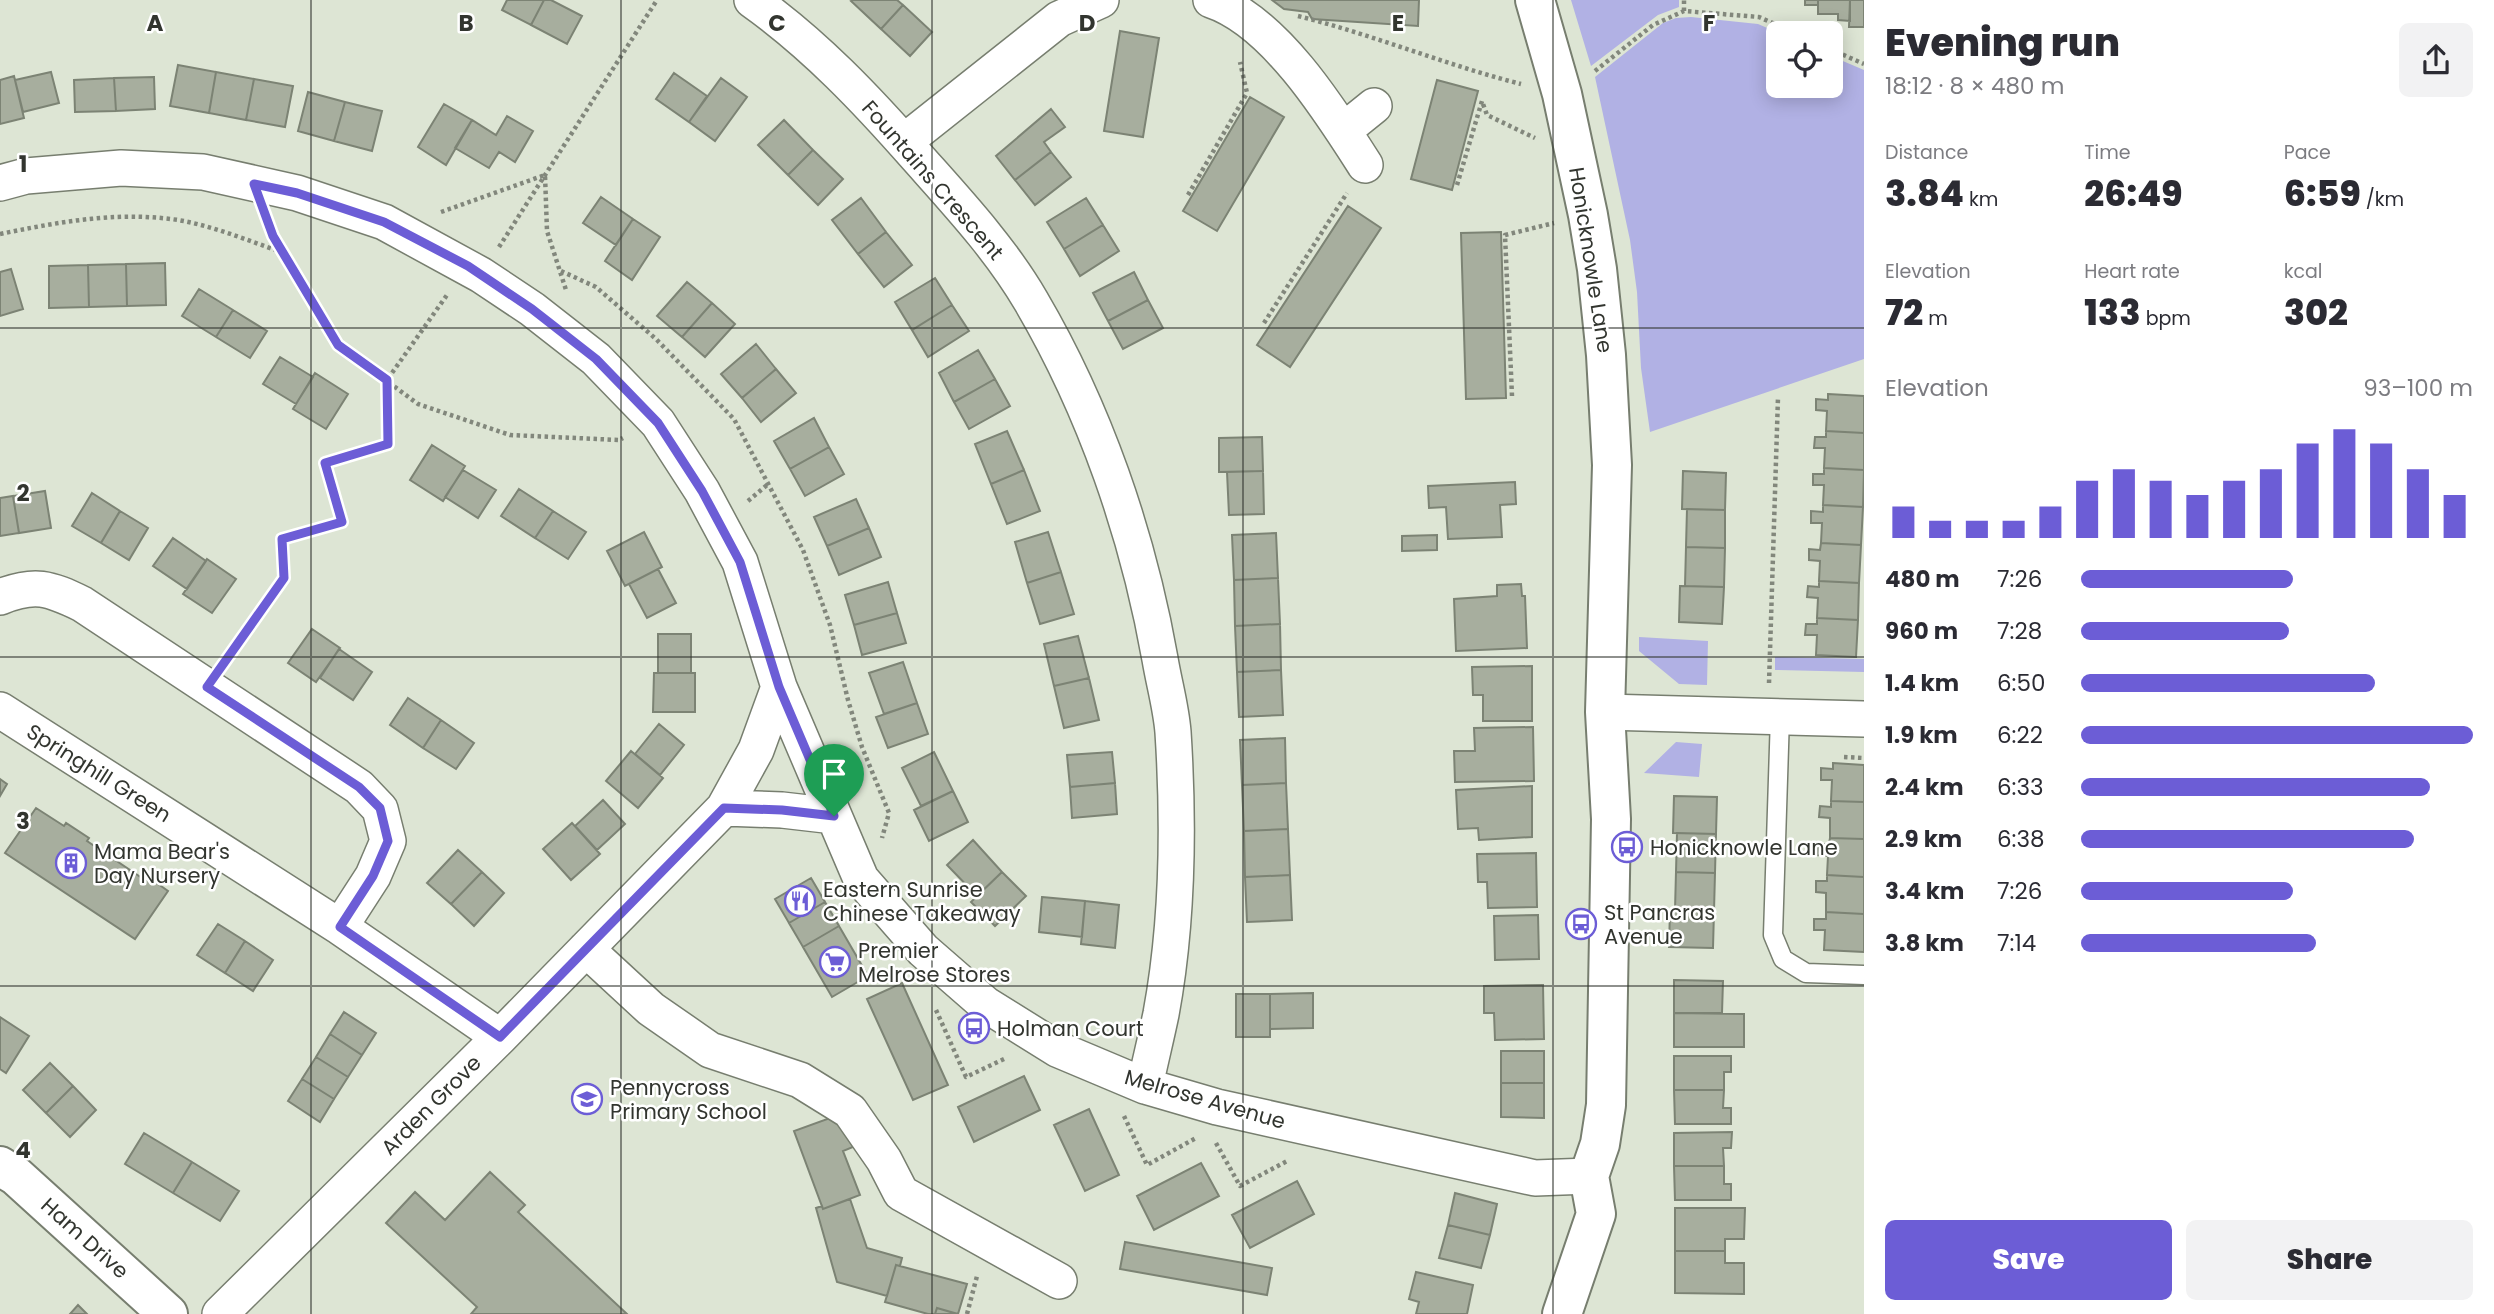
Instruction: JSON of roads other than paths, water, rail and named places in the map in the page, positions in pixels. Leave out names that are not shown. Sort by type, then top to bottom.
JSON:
[{"type":"street","name":"Fountains Crescent","points":[[752,0],[778,19],[847,80],[978,226],[1031,300],[1082,402],[1121,500],[1149,598],[1173,728],[1177,843],[1172,932],[1161,1012],[1145,1086]]},
{"type":"street","points":[[904,142],[1059,19],[1101,0]]},
{"type":"street","name":"Honicknowle Lane","points":[[1535,0],[1562,94],[1597,269],[1606,355],[1612,466],[1605,712],[1611,819],[1606,1105],[1601,1144],[1589,1176]]},
{"type":"street","points":[[1220,3],[1266,33],[1343,131],[1365,165]]},
{"type":"street","points":[[1343,131],[1374,106]]},
{"type":"street","name":"Melrose Avenue","points":[[0,183],[26,176],[121,168],[203,172],[297,193],[397,229],[474,270],[532,309],[596,359],[658,423],[702,491],[740,562],[779,687],[862,879],[923,950],[985,1004],[1057,1049],[1145,1086],[1217,1107],[1535,1178],[1589,1176]]},
{"type":"street","points":[[0,597],[20,589],[52,589],[82,604],[359,787],[380,808],[388,841],[373,876],[340,927]]},
{"type":"street","name":"Arden Grove","points":[[220,1314],[500,1037],[724,808],[756,750],[779,687]]},
{"type":"street","name":"Springhill Green","points":[[0,710],[340,927],[500,1037]]},
{"type":"street","points":[[1605,712],[1864,719]]},
{"type":"street","points":[[724,808],[782,810],[834,816]]},
{"type":"street","points":[[586,949],[651,1009],[710,1050],[800,1080],[850,1111],[884,1160],[901,1193],[1059,1281]]},
{"type":"street","name":"Ham Drive","points":[[0,1166],[16,1176],[167,1314]]},
{"type":"street","points":[[1562,1314],[1596,1214],[1589,1176]]},
{"type":"lane","points":[[1774,715],[1773,935],[1783,959],[1805,973],[1864,975]]},
{"type":"place","name":"Honicknowle Lane","points":[[1627,847]]},
{"type":"place","name":"Mama Bear's Day Nursery","points":[[71,863]]},
{"type":"place","name":"Eastern Sunrise Chinese Takeaway","points":[[800,901]]},
{"type":"place","name":"St Pancras Avenue","points":[[1581,924]]},
{"type":"place","name":"Premier Melrose Stores","points":[[835,962]]},
{"type":"place","name":"Holman Court","points":[[974,1028]]},
{"type":"place","name":"Pennycross Primary School","points":[[587,1099]]}]
